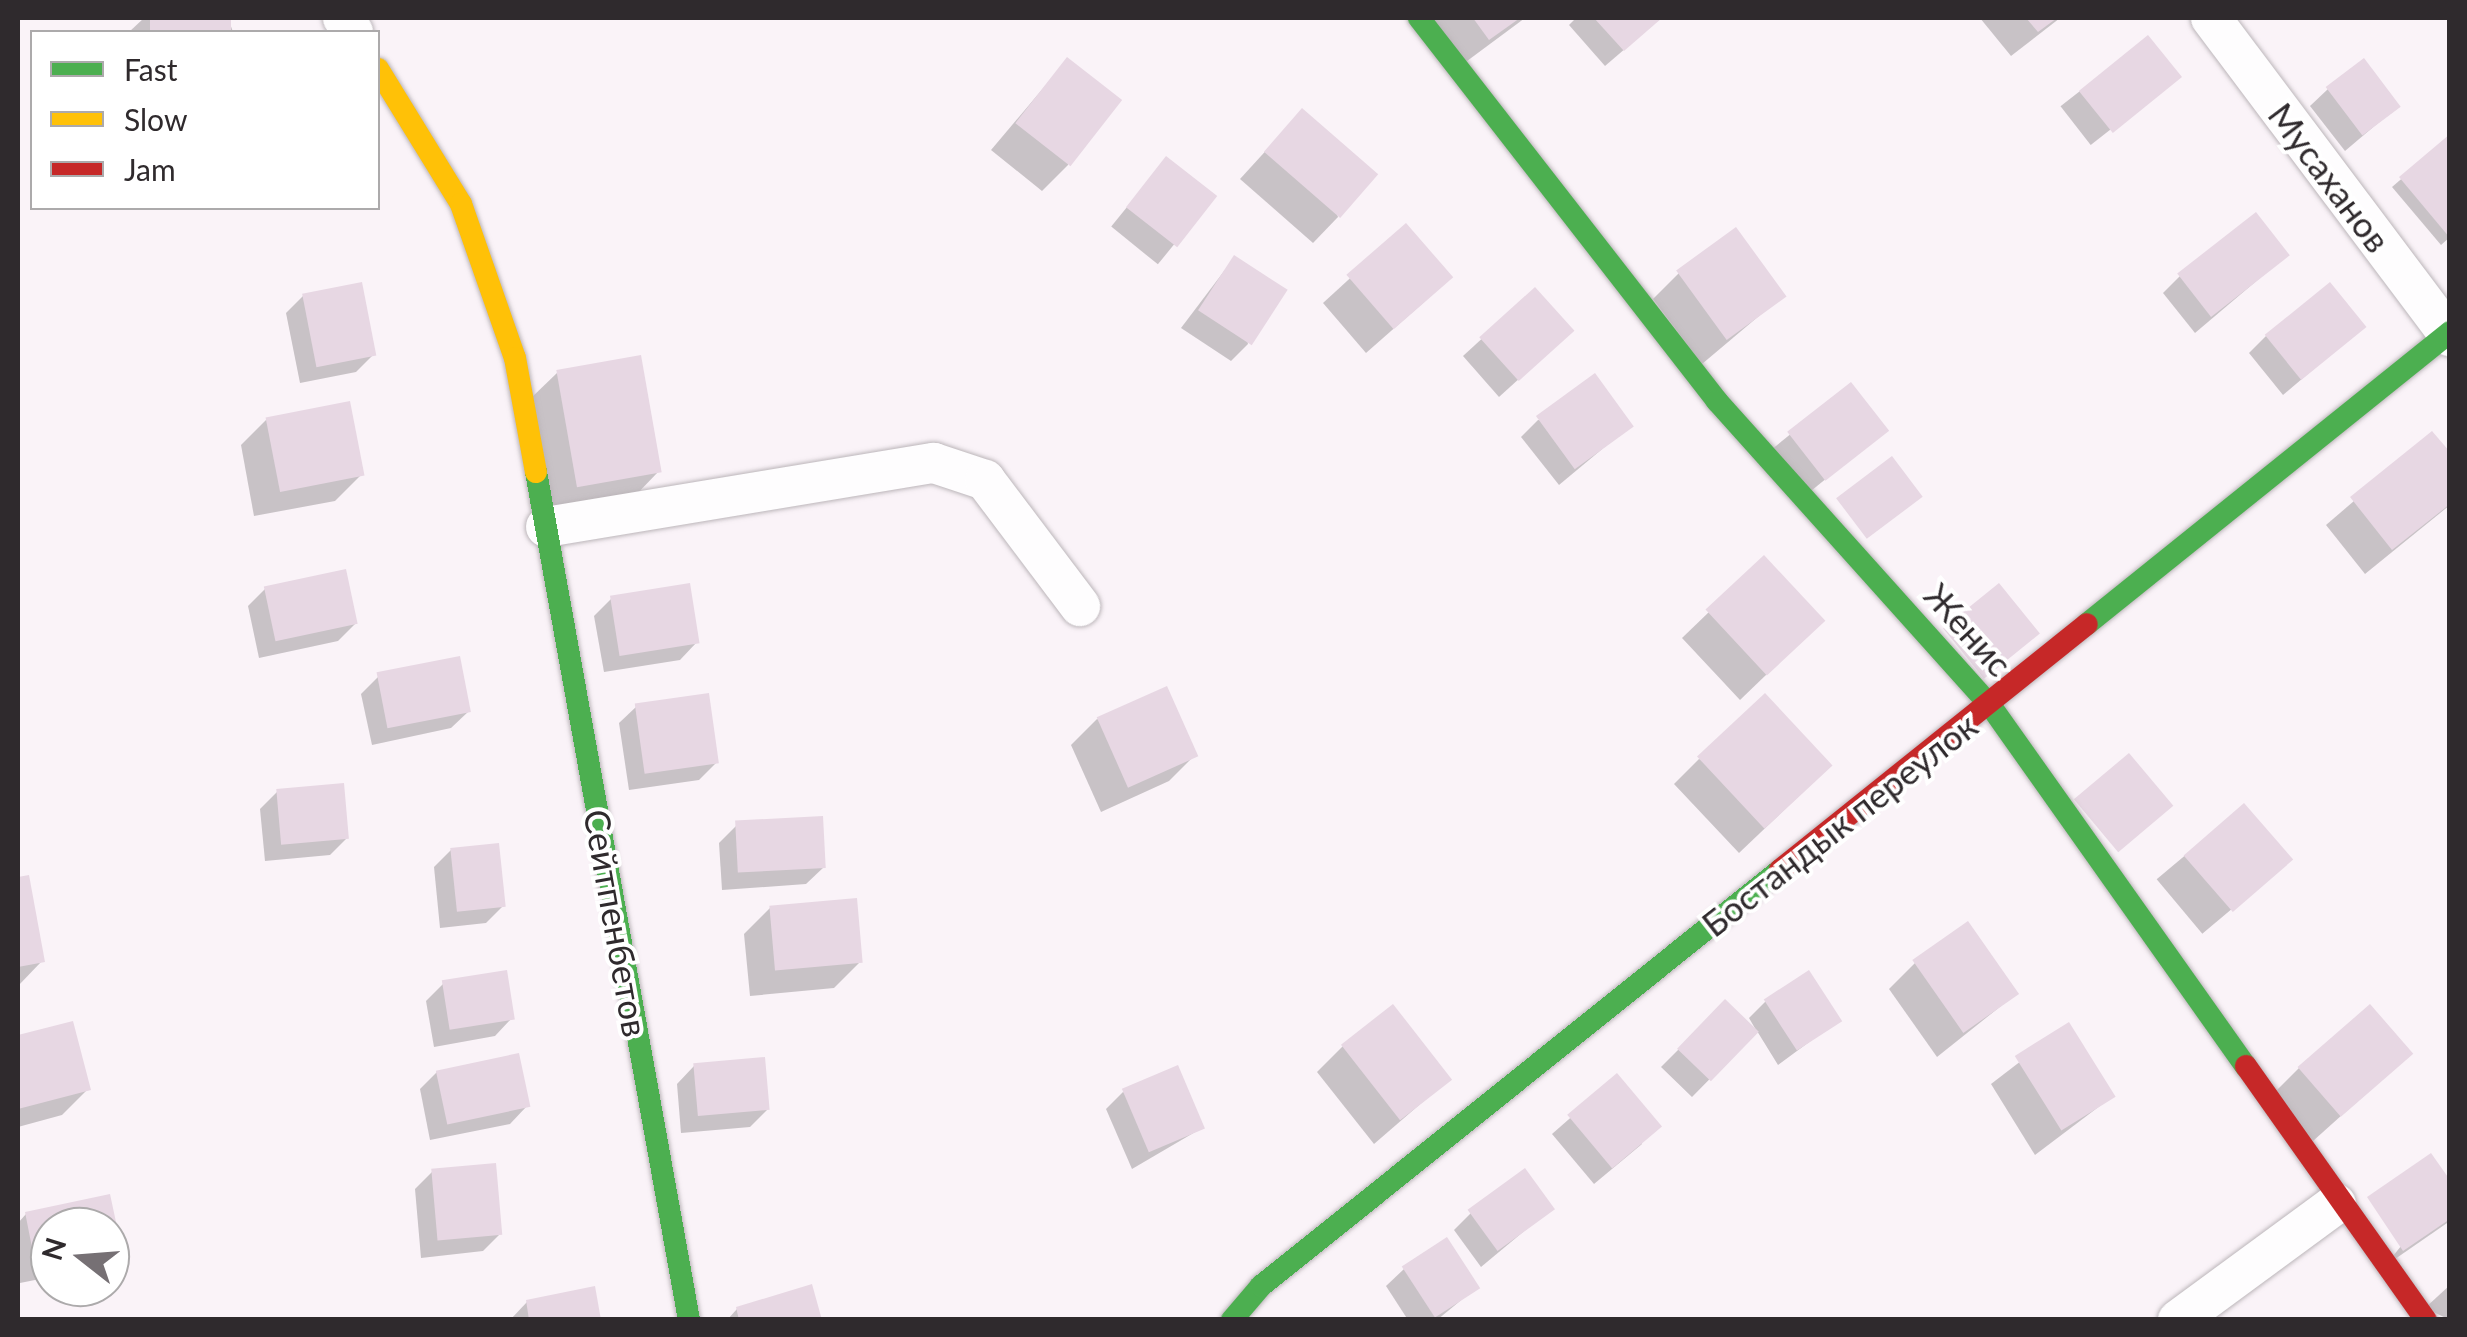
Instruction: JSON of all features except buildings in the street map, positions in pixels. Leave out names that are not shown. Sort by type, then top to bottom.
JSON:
[{"type":"street","name":"Женис","points":[[1419,18],[1717,401],[1990,705],[2336,1204],[2426,1320]]},
{"type":"street","name":"Мусаханов","points":[[2212,18],[2449,334]]},
{"type":"street","name":"Сейтпенбетов","points":[[380,73],[467,221],[515,358],[690,1320]]},
{"type":"street","name":"Бостандык переулок","points":[[1232,1320],[1261,1286],[2449,334]]},
{"type":"street","points":[[546,527],[934,463],[985,480],[1080,606]]},
{"type":"street","points":[[2178,1320],[2336,1204]]},
{"type":"traffic: fast","points":[[1419,18],[1717,401],[1990,705],[2246,1066]]},
{"type":"traffic: fast","points":[[2087,624],[2450,332]]},
{"type":"traffic: fast","points":[[536,472],[689,1320]]},
{"type":"traffic: fast","points":[[1232,1320],[1261,1286],[1780,870]]},
{"type":"traffic: slow","points":[[380,72],[461,204],[515,358],[536,472]]},
{"type":"traffic: jam","points":[[1780,870],[2087,624]]},
{"type":"traffic: jam","points":[[2246,1066],[2426,1320]]}]
